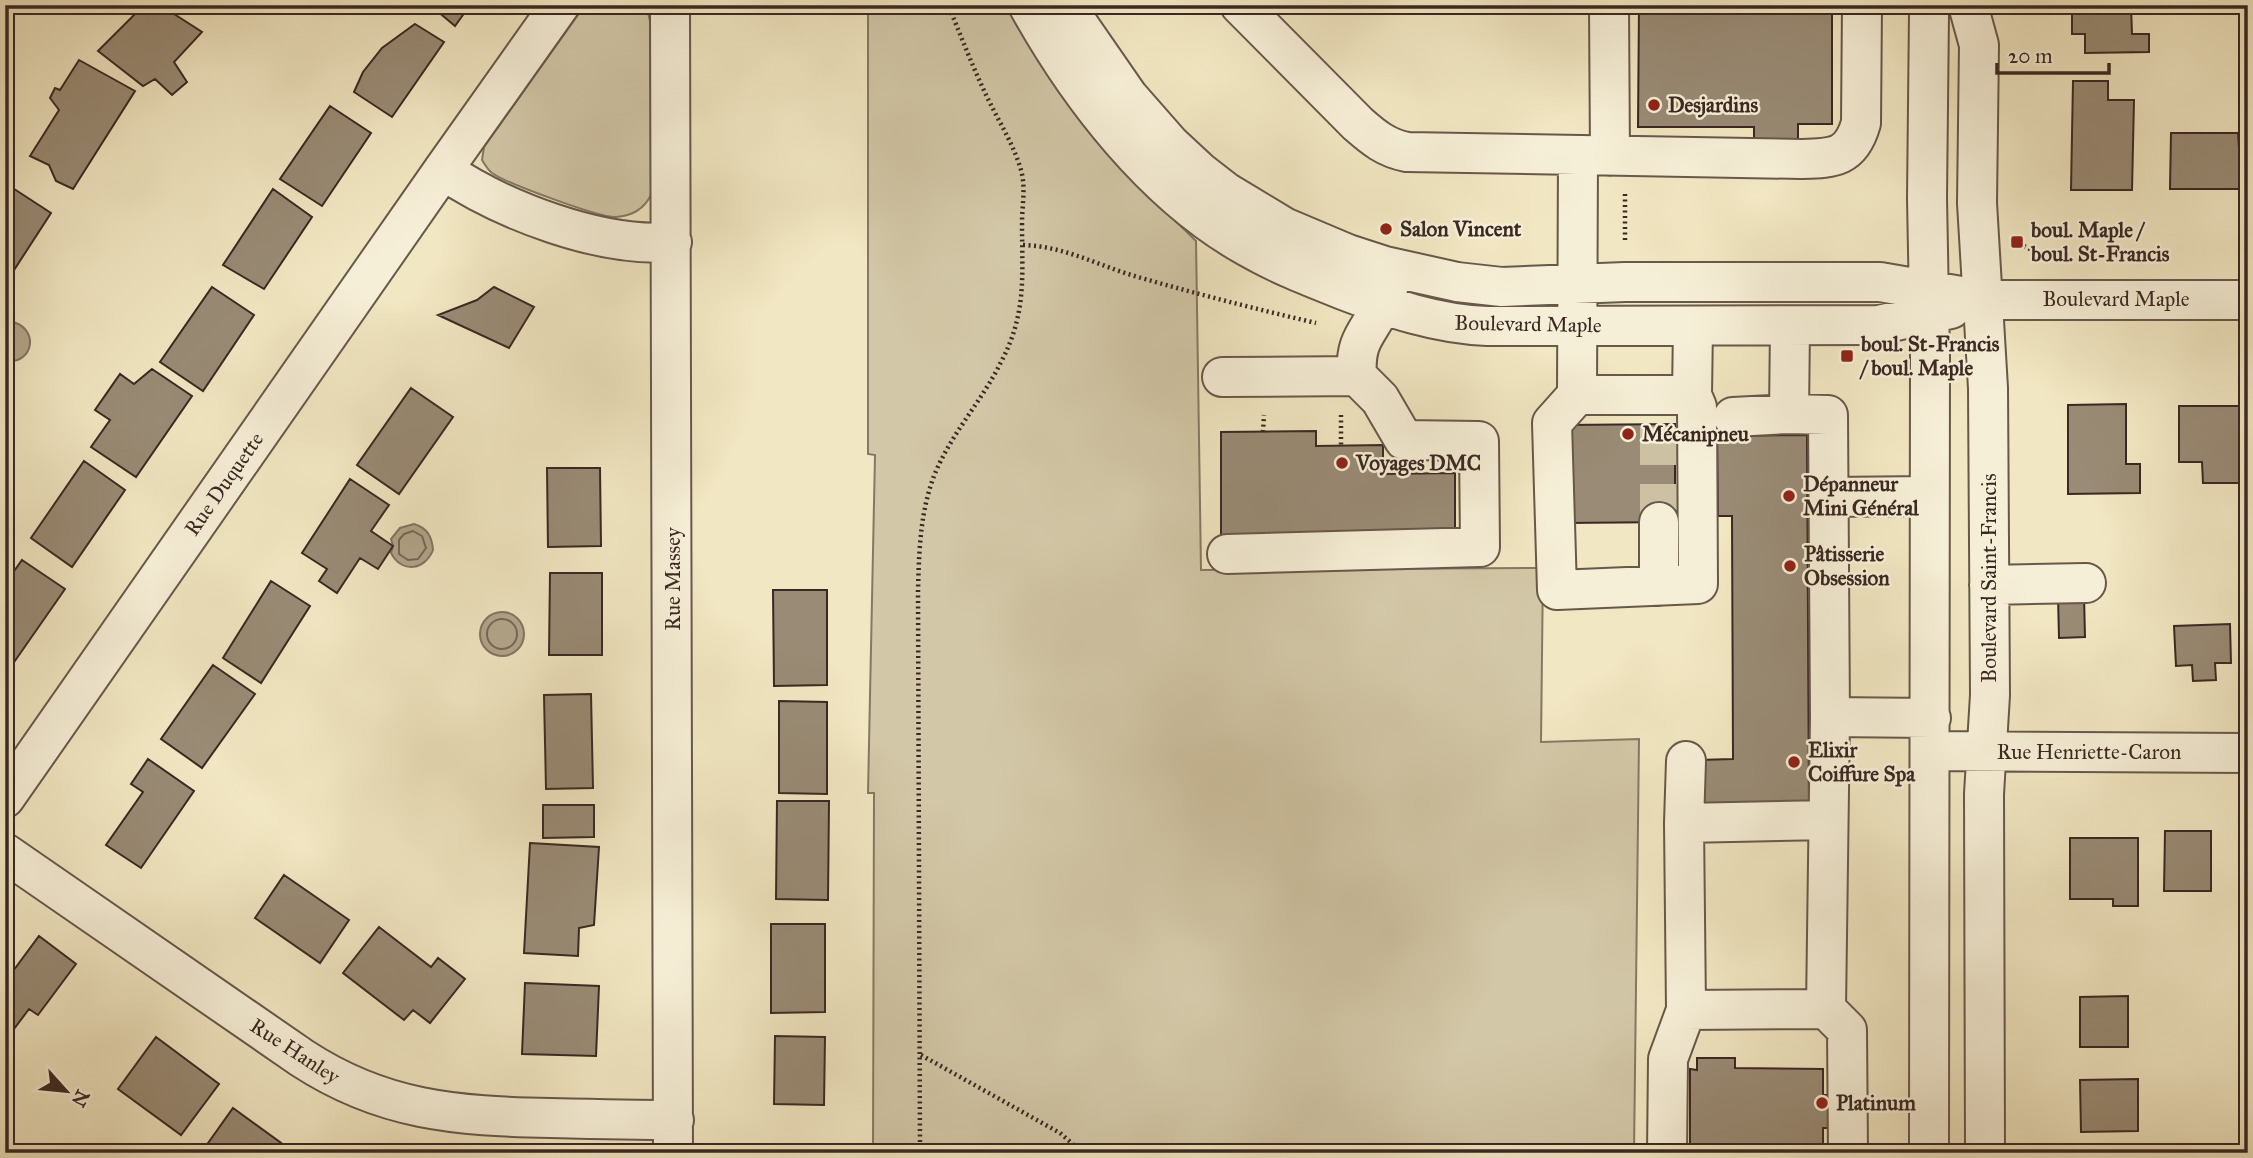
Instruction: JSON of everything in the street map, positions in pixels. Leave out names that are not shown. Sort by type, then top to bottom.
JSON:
[{"type":"street","name":"Rue Duquette","points":[[5,798],[560,5]]},
{"type":"street","name":"Rue Massey","points":[[670,5],[673,1136]]},
{"type":"street","name":"Boulevard Maple","points":[[1028,5],[1055,49],[1108,123],[1144,167],[1192,210],[1246,246],[1279,263],[1418,316],[1463,325],[1878,325],[1928,302],[2248,300]]},
{"type":"street","name":"Boulevard Maple","points":[[1065,5],[1108,69],[1142,113],[1171,145],[1208,178],[1235,198],[1284,227],[1348,254],[1457,282],[1502,287],[1625,282],[1880,282],[1928,302]]},
{"type":"street","points":[[1240,5],[1358,124],[1378,142],[1393,149],[1407,152],[1822,158],[1840,154],[1851,147],[1861,123],[1862,5]]},
{"type":"street","points":[[1590,405],[1577,326],[1577,284],[1604,156],[1609,5]]},
{"type":"street","points":[[1929,1153],[1931,734],[1927,185],[1931,5]]},
{"type":"street","name":"Boulevard Saint-Francis","points":[[1968,5],[1979,45],[1977,203],[1988,388],[1990,695],[1984,794],[1985,1153]]},
{"type":"street","points":[[443,170],[472,190],[547,220],[615,240],[638,243],[672,242]]},
{"type":"street","points":[[1227,554],[1480,547],[1467,492],[1479,441],[1404,440],[1380,399],[1357,376],[1355,359],[1363,336],[1382,304],[1395,268]]},
{"type":"street","points":[[1670,405],[1693,326]]},
{"type":"street","points":[[1789,414],[1790,326]]},
{"type":"street","points":[[1222,377],[1357,376]]},
{"type":"street","points":[[1590,405],[1697,407],[1698,584],[1557,590],[1552,423],[1590,405]]},
{"type":"street","points":[[1733,417],[1828,415],[1830,717],[1826,1009]]},
{"type":"street","points":[[1829,497],[1929,496]]},
{"type":"street","points":[[1659,522],[1659,586]]},
{"type":"street","points":[[1989,585],[2086,583]]},
{"type":"street","name":"Rue Henriette-Caron","points":[[1830,717],[1931,734],[1987,752],[2248,752]]},
{"type":"street","points":[[1667,1153],[1668,1059],[1686,1010],[1686,761]]},
{"type":"street","points":[[1684,823],[1828,820]]},
{"type":"street","name":"Rue Hanley","points":[[5,853],[302,1058],[350,1086],[404,1104],[461,1114],[673,1136]]},
{"type":"street","points":[[1686,1010],[1826,1009],[1847,1030],[1848,1153]]},
{"type":"path","points":[[920,1153],[918,591],[922,521],[934,474],[1010,344],[1022,298],[1024,246],[1024,194],[1018,160],[948,5]]},
{"type":"path","points":[[1604,156],[1625,240]]},
{"type":"path","points":[[1024,246],[1043,246],[1059,250],[1138,277],[1317,324]]},
{"type":"path","points":[[921,1055],[1060,1133],[1075,1146],[1077,1153]]},
{"type":"shaded area","points":[[585,5],[646,5],[650,21],[651,195],[641,208],[616,217],[592,212],[533,192],[492,173],[482,160],[484,147]]},
{"type":"shaded area","points":[[868,5],[1008,5],[1024,35],[1145,191],[1196,241],[1201,570],[1543,568],[1541,742],[1639,739],[1634,1153],[873,1153],[874,793],[868,793],[875,455],[868,454]]},
{"type":"water","points":[[5,322],[19,324],[29,337],[28,351],[15,361],[5,361]]},
{"type":"water","points":[[414,524],[428,533],[433,550],[425,562],[407,567],[391,553],[391,539],[400,528]]},
{"type":"water","points":[[502,612],[517,619],[524,634],[517,649],[502,656],[487,649],[480,634],[487,619]]},
{"type":"building","points":[[144,5],[160,5],[202,32],[174,62],[187,82],[172,95],[155,79],[143,86],[98,51]]},
{"type":"building","points":[[430,5],[470,5],[455,26]]},
{"type":"building","points":[[1639,5],[1832,5],[1832,124],[1798,124],[1798,143],[1754,143],[1754,127],[1638,127]]},
{"type":"building","points":[[2131,5],[2132,34],[2149,34],[2149,52],[2085,53],[2085,34],[2072,34],[2072,7]]},
{"type":"building","points":[[415,24],[444,42],[392,117],[354,92],[363,72],[382,48]]},
{"type":"building","points":[[79,60],[135,91],[73,189],[56,181],[49,165],[30,156],[59,110],[50,98],[55,88],[60,90]]},
{"type":"building","points":[[2073,81],[2108,81],[2108,100],[2134,100],[2132,190],[2071,190]]},
{"type":"building","points":[[330,106],[371,133],[322,206],[280,179]]},
{"type":"building","points":[[2171,133],[2238,133],[2239,148],[2248,148],[2248,189],[2170,189]]},
{"type":"building","points":[[5,183],[51,213],[5,284]]},
{"type":"building","points":[[273,189],[312,217],[264,289],[223,265]]},
{"type":"building","points":[[212,287],[254,315],[203,391],[160,362]]},
{"type":"building","points":[[494,287],[534,307],[509,348],[438,315],[477,300]]},
{"type":"building","points":[[152,369],[192,396],[136,477],[91,447],[110,420],[95,410],[120,374],[134,384]]},
{"type":"building","points":[[411,388],[453,417],[399,494],[357,465]]},
{"type":"building","points":[[2126,404],[2126,464],[2140,464],[2140,493],[2068,494],[2068,405]]},
{"type":"building","points":[[2179,406],[2248,406],[2248,483],[2203,483],[2202,462],[2179,462]]},
{"type":"building","points":[[1675,424],[1675,522],[1564,523],[1564,425]]},
{"type":"building","points":[[1316,431],[1316,446],[1383,445],[1383,474],[1455,473],[1455,534],[1221,537],[1221,432]]},
{"type":"building","points":[[1807,435],[1809,809],[1699,810],[1698,760],[1733,759],[1732,516],[1718,516],[1717,436]]},
{"type":"building","points":[[84,461],[125,490],[72,567],[31,538]]},
{"type":"building","points":[[547,468],[600,468],[601,546],[548,547]]},
{"type":"building","points":[[350,479],[389,505],[371,531],[393,546],[378,569],[360,558],[337,593],[319,581],[327,569],[302,553]]},
{"type":"building","points":[[22,560],[65,589],[10,668],[5,665],[5,584]]},
{"type":"building","points":[[550,573],[602,573],[602,655],[549,655]]},
{"type":"building","points":[[271,581],[310,606],[261,683],[223,658]]},
{"type":"building","points":[[773,590],[827,590],[827,685],[774,686]]},
{"type":"building","points":[[2058,596],[2084,596],[2085,637],[2059,638]]},
{"type":"building","points":[[2230,624],[2231,663],[2215,663],[2216,680],[2193,681],[2192,665],[2176,666],[2174,626]]},
{"type":"building","points":[[213,665],[255,694],[202,768],[161,739]]},
{"type":"building","points":[[591,694],[593,788],[546,789],[544,695]]},
{"type":"building","points":[[779,701],[827,702],[827,794],[779,793]]},
{"type":"building","points":[[148,759],[194,791],[141,868],[106,845],[143,792],[131,784]]},
{"type":"building","points":[[777,801],[829,801],[828,900],[776,899]]},
{"type":"building","points":[[543,805],[594,805],[594,837],[543,838]]},
{"type":"building","points":[[2165,831],[2211,831],[2211,891],[2164,891]]},
{"type":"building","points":[[2070,838],[2138,838],[2138,906],[2113,906],[2113,899],[2070,899]]},
{"type":"building","points":[[530,843],[599,847],[594,925],[579,928],[578,956],[524,953]]},
{"type":"building","points":[[284,875],[349,920],[320,963],[255,918]]},
{"type":"building","points":[[771,924],[825,924],[825,1012],[771,1013]]},
{"type":"building","points":[[379,927],[431,967],[438,958],[465,979],[430,1023],[413,1010],[404,1020],[343,973]]},
{"type":"building","points":[[39,936],[76,964],[38,1015],[29,1009],[14,1029],[5,1023],[5,982]]},
{"type":"building","points":[[525,983],[599,986],[596,1056],[522,1054]]},
{"type":"building","points":[[2128,996],[2128,1047],[2080,1047],[2080,997]]},
{"type":"building","points":[[775,1036],[825,1037],[824,1105],[774,1104]]},
{"type":"building","points":[[156,1037],[219,1084],[181,1135],[118,1089]]},
{"type":"building","points":[[1697,1058],[1735,1058],[1735,1068],[1823,1069],[1823,1095],[1835,1095],[1835,1128],[1823,1128],[1823,1153],[1690,1153],[1690,1069],[1697,1070]]},
{"type":"building","points":[[2138,1079],[2138,1131],[2081,1132],[2080,1080]]},
{"type":"building","points":[[233,1108],[295,1153],[201,1153]]},
{"type":"building","points":[[768,1148],[825,1149],[825,1153],[768,1153]]},
{"type":"tunnel","points":[[1659,425],[1659,522]]},
{"type":"place","name":"Desjardins","points":[[1654,105]]},
{"type":"place","name":"Salon Vincent","points":[[1386,229]]},
{"type":"place","name":"boul. Maple / boul. St-Francis","points":[[2017,242]]},
{"type":"place","name":"boul. St-Francis / boul. Maple","points":[[1847,356]]},
{"type":"place","name":"Mécanipneu","points":[[1628,434]]},
{"type":"place","name":"Voyages DMC","points":[[1342,463]]},
{"type":"place","name":"Dépanneur Mini Général","points":[[1789,496]]},
{"type":"place","name":"Pâtisserie Obsession","points":[[1790,566]]},
{"type":"place","name":"Elixir Coiffure Spa","points":[[1794,762]]},
{"type":"place","name":"Platinum","points":[[1822,1103]]}]
